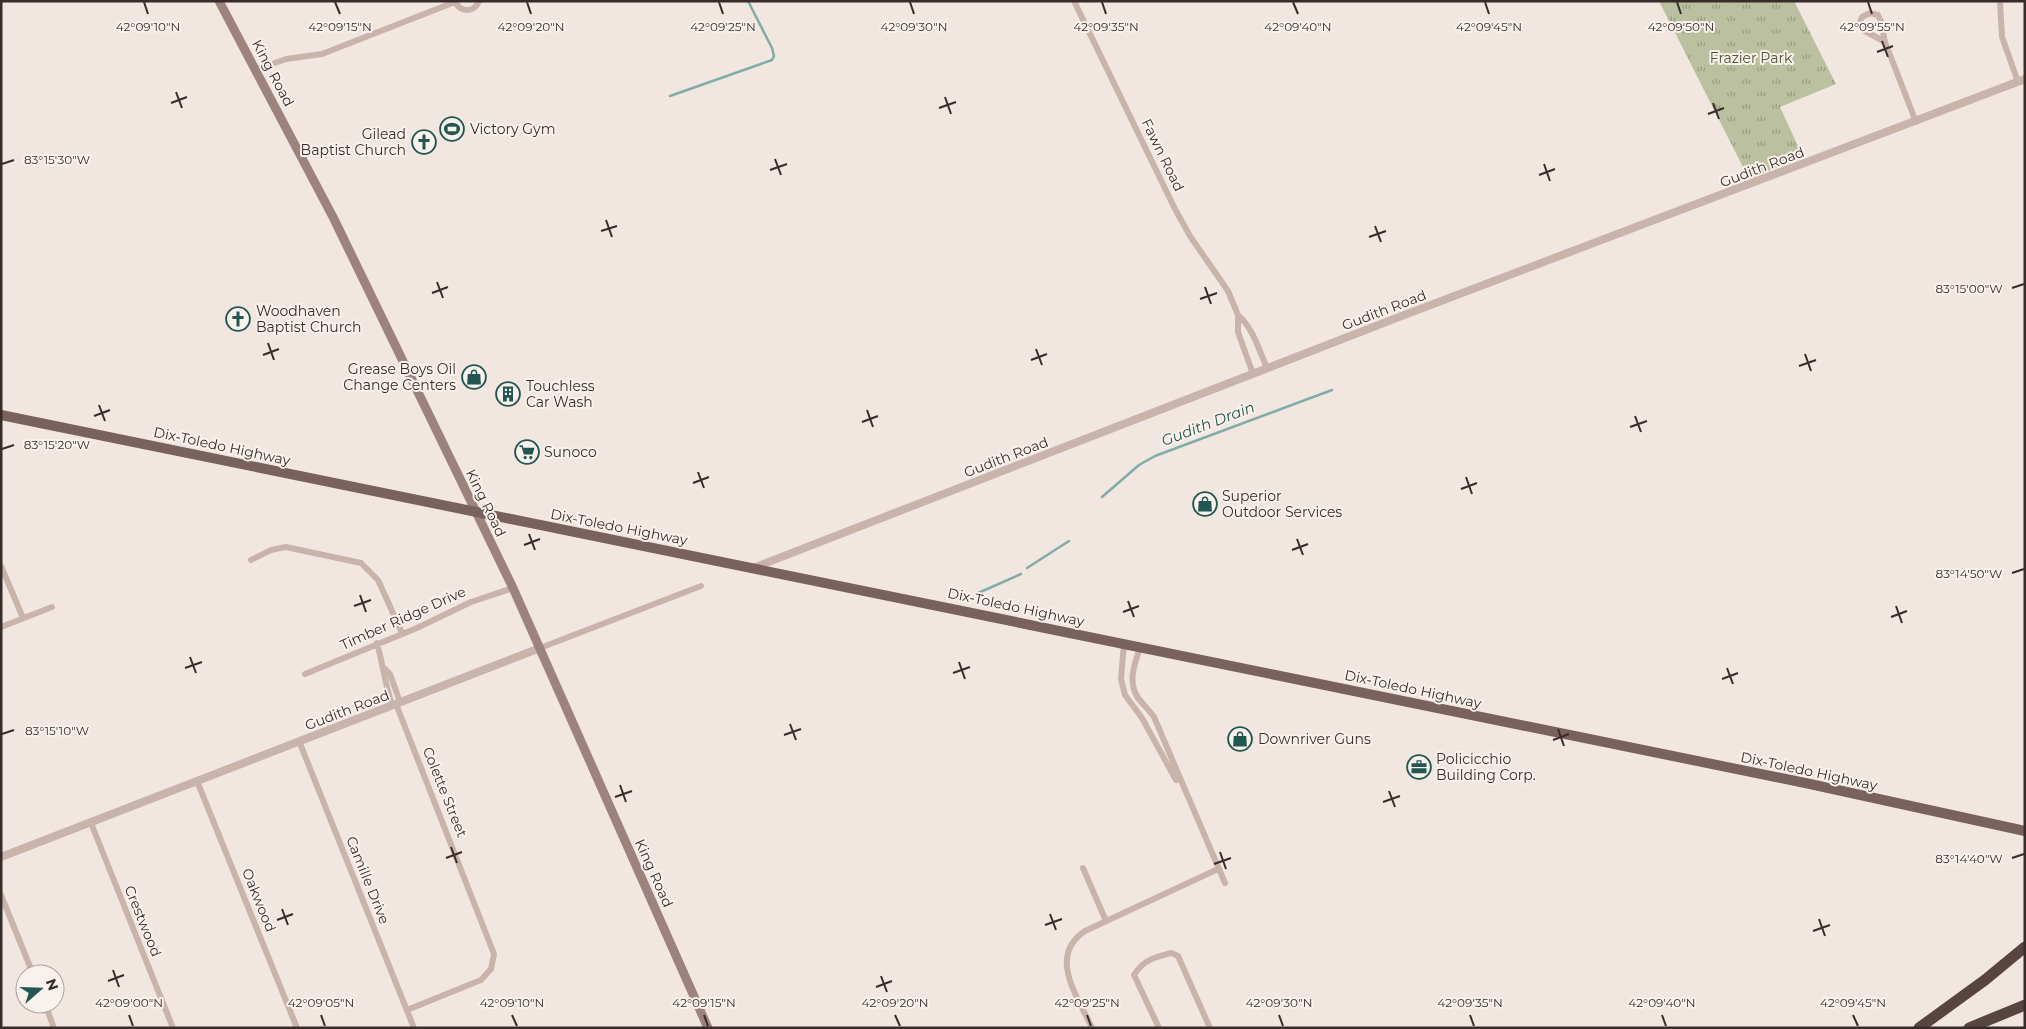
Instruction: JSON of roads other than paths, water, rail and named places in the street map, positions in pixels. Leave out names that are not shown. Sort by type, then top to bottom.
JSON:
[{"type":"highway","points":[[1919,1028],[1985,980],[2025,947]]},
{"type":"highway","points":[[1969,1028],[2025,1005]]},
{"type":"main road","name":"King Road","points":[[218,1],[342,234],[513,588],[708,1028]]},
{"type":"main road","name":"Dix-Toledo Highway","points":[[1,415],[1945,812],[2025,831]]},
{"type":"street","points":[[255,70],[286,59],[322,54],[455,2],[460,9],[468,11],[475,8],[479,1]]},
{"type":"street","name":"Fawn Road","points":[[1074,1],[1175,209],[1190,236],[1220,277],[1238,315],[1245,321],[1252,334],[1267,368]]},
{"type":"street","points":[[2000,1],[2002,38],[2021,80]]},
{"type":"street","points":[[1885,42],[1863,30],[1860,22],[1862,17],[1870,13],[1878,15],[1882,21],[1885,42],[1916,122]]},
{"type":"street","name":"Gudith Road","points":[[752,568],[1267,368],[1916,122],[2021,80]]},
{"type":"street","name":"Fawn Road","points":[[1238,315],[1238,332],[1252,374]]},
{"type":"street","points":[[252,560],[271,550],[286,547],[361,564],[378,580],[402,632]]},
{"type":"street","points":[[1,566],[24,618]]},
{"type":"street","name":"Gudith Road","points":[[1,857],[701,586]]},
{"type":"street","name":"Timber Ridge Drive","points":[[305,674],[471,602],[513,588]]},
{"type":"street","points":[[1,627],[52,607]]},
{"type":"street","name":"Colette Street","points":[[377,644],[385,669],[390,674],[396,704],[494,954],[491,968],[481,980],[407,1010]]},
{"type":"street","points":[[1124,644],[1121,679],[1124,695],[1142,718],[1156,746],[1186,795]]},
{"type":"street","points":[[1140,647],[1132,673],[1132,685],[1138,698],[1151,713],[1165,742],[1224,883]]},
{"type":"street","points":[[1142,718],[1151,713]]},
{"type":"street","name":"Camille Drive","points":[[299,741],[414,1028]]},
{"type":"street","points":[[1156,746],[1165,742]]},
{"type":"street","name":"Oakwood","points":[[197,781],[297,1028]]},
{"type":"street","name":"Crestwood","points":[[91,823],[173,1028]]},
{"type":"street","points":[[1083,868],[1106,921]]},
{"type":"street","points":[[1092,1028],[1066,970],[1066,957],[1072,942],[1079,935],[1106,921],[1218,869]]},
{"type":"street","points":[[1,895],[29,964]]},
{"type":"street","points":[[1159,1028],[1134,974],[1139,966],[1150,959],[1171,953],[1178,956],[1210,1028]]},
{"type":"street","points":[[49,1014],[54,1028]]},
{"type":"waterway","points":[[670,96],[772,60],[774,56],[772,48],[748,1]]},
{"type":"waterway","name":"Gudith Drain","points":[[1102,497],[1139,465],[1155,456],[1332,390]]},
{"type":"waterway","name":"Gudith Drain","points":[[1027,568],[1069,541]]},
{"type":"waterway","name":"Gudith Drain","points":[[976,594],[1021,574]]},
{"type":"place","name":"Victory Gym","points":[[452,129]]},
{"type":"place","name":"Gilead Baptist Church","points":[[424,142]]},
{"type":"place","name":"Woodhaven Baptist Church","points":[[238,319]]},
{"type":"place","name":"Grease Boys Oil Change Centers","points":[[474,377]]},
{"type":"place","name":"Touchless Car Wash","points":[[508,394]]},
{"type":"place","name":"Sunoco","points":[[527,452]]},
{"type":"place","name":"Superior Outdoor Services","points":[[1205,504]]},
{"type":"place","name":"Downriver Guns","points":[[1240,739]]},
{"type":"place","name":"Policicchio Building Corp.","points":[[1419,767]]},
{"type":"park label","name":"Frazier Park","points":[[1751,58]]}]
